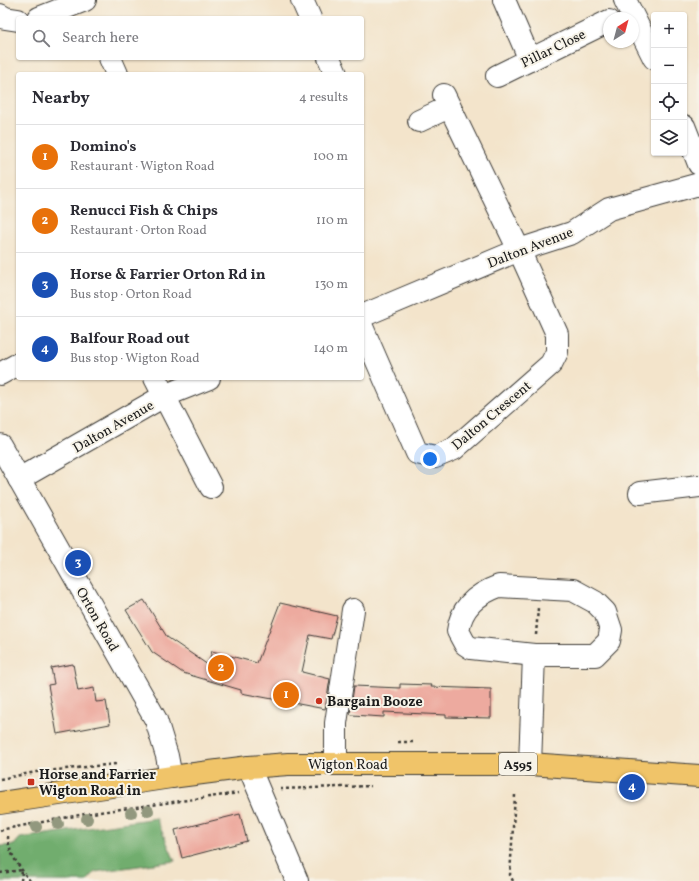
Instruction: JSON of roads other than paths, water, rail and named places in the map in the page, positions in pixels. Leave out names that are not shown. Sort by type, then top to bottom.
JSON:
[{"type":"main road","name":"Wigton Road","points":[[0,803],[171,777],[249,767],[336,763],[530,764],[699,776]]},
{"type":"street","points":[[44,16],[85,0],[91,16]]},
{"type":"street","points":[[302,0],[309,16]]},
{"type":"street","points":[[504,0],[530,60]]},
{"type":"street","points":[[624,10],[651,53]]},
{"type":"street","points":[[0,15],[5,18],[16,20]]},
{"type":"street","name":"Pillar Close","points":[[497,76],[603,24]]},
{"type":"street","points":[[111,60],[116,72]]},
{"type":"street","points":[[329,60],[335,72]]},
{"type":"street","points":[[419,121],[446,101],[519,250]]},
{"type":"street","points":[[687,134],[699,164]]},
{"type":"street","name":"Dalton Avenue","points":[[364,315],[519,250],[572,233],[609,209],[699,184]]},
{"type":"street","name":"Dalton Crescent","points":[[364,333],[417,453],[435,457],[454,449],[551,364],[557,352],[558,334],[519,250]]},
{"type":"street","points":[[0,374],[16,365]]},
{"type":"street","name":"Dalton Avenue","points":[[19,479],[159,387],[198,380]]},
{"type":"street","points":[[159,387],[211,487]]},
{"type":"street","name":"Orton Road","points":[[0,445],[156,720],[167,756],[171,777]]},
{"type":"street","points":[[640,493],[699,486]]},
{"type":"street","points":[[499,586],[573,590],[586,596],[605,612],[611,630],[609,641],[595,655],[534,656],[471,648],[465,644],[458,632],[462,614],[470,603],[488,590],[499,586]]},
{"type":"street","points":[[336,763],[336,723],[353,610]]},
{"type":"street","points":[[530,764],[534,656]]},
{"type":"street","points":[[249,767],[297,881]]},
{"type":"place","name":"Horse & Farrier Orton Rd in","points":[[78,563]]},
{"type":"place","name":"Renucci Fish & Chips","points":[[221,668]]},
{"type":"place","name":"Domino's","points":[[286,695]]},
{"type":"place","name":"Bargain Booze","points":[[319,701]]},
{"type":"place","name":"Horse and Farrier Wigton Road in","points":[[31,782]]},
{"type":"place","name":"Balfour Road out","points":[[632,787]]}]
